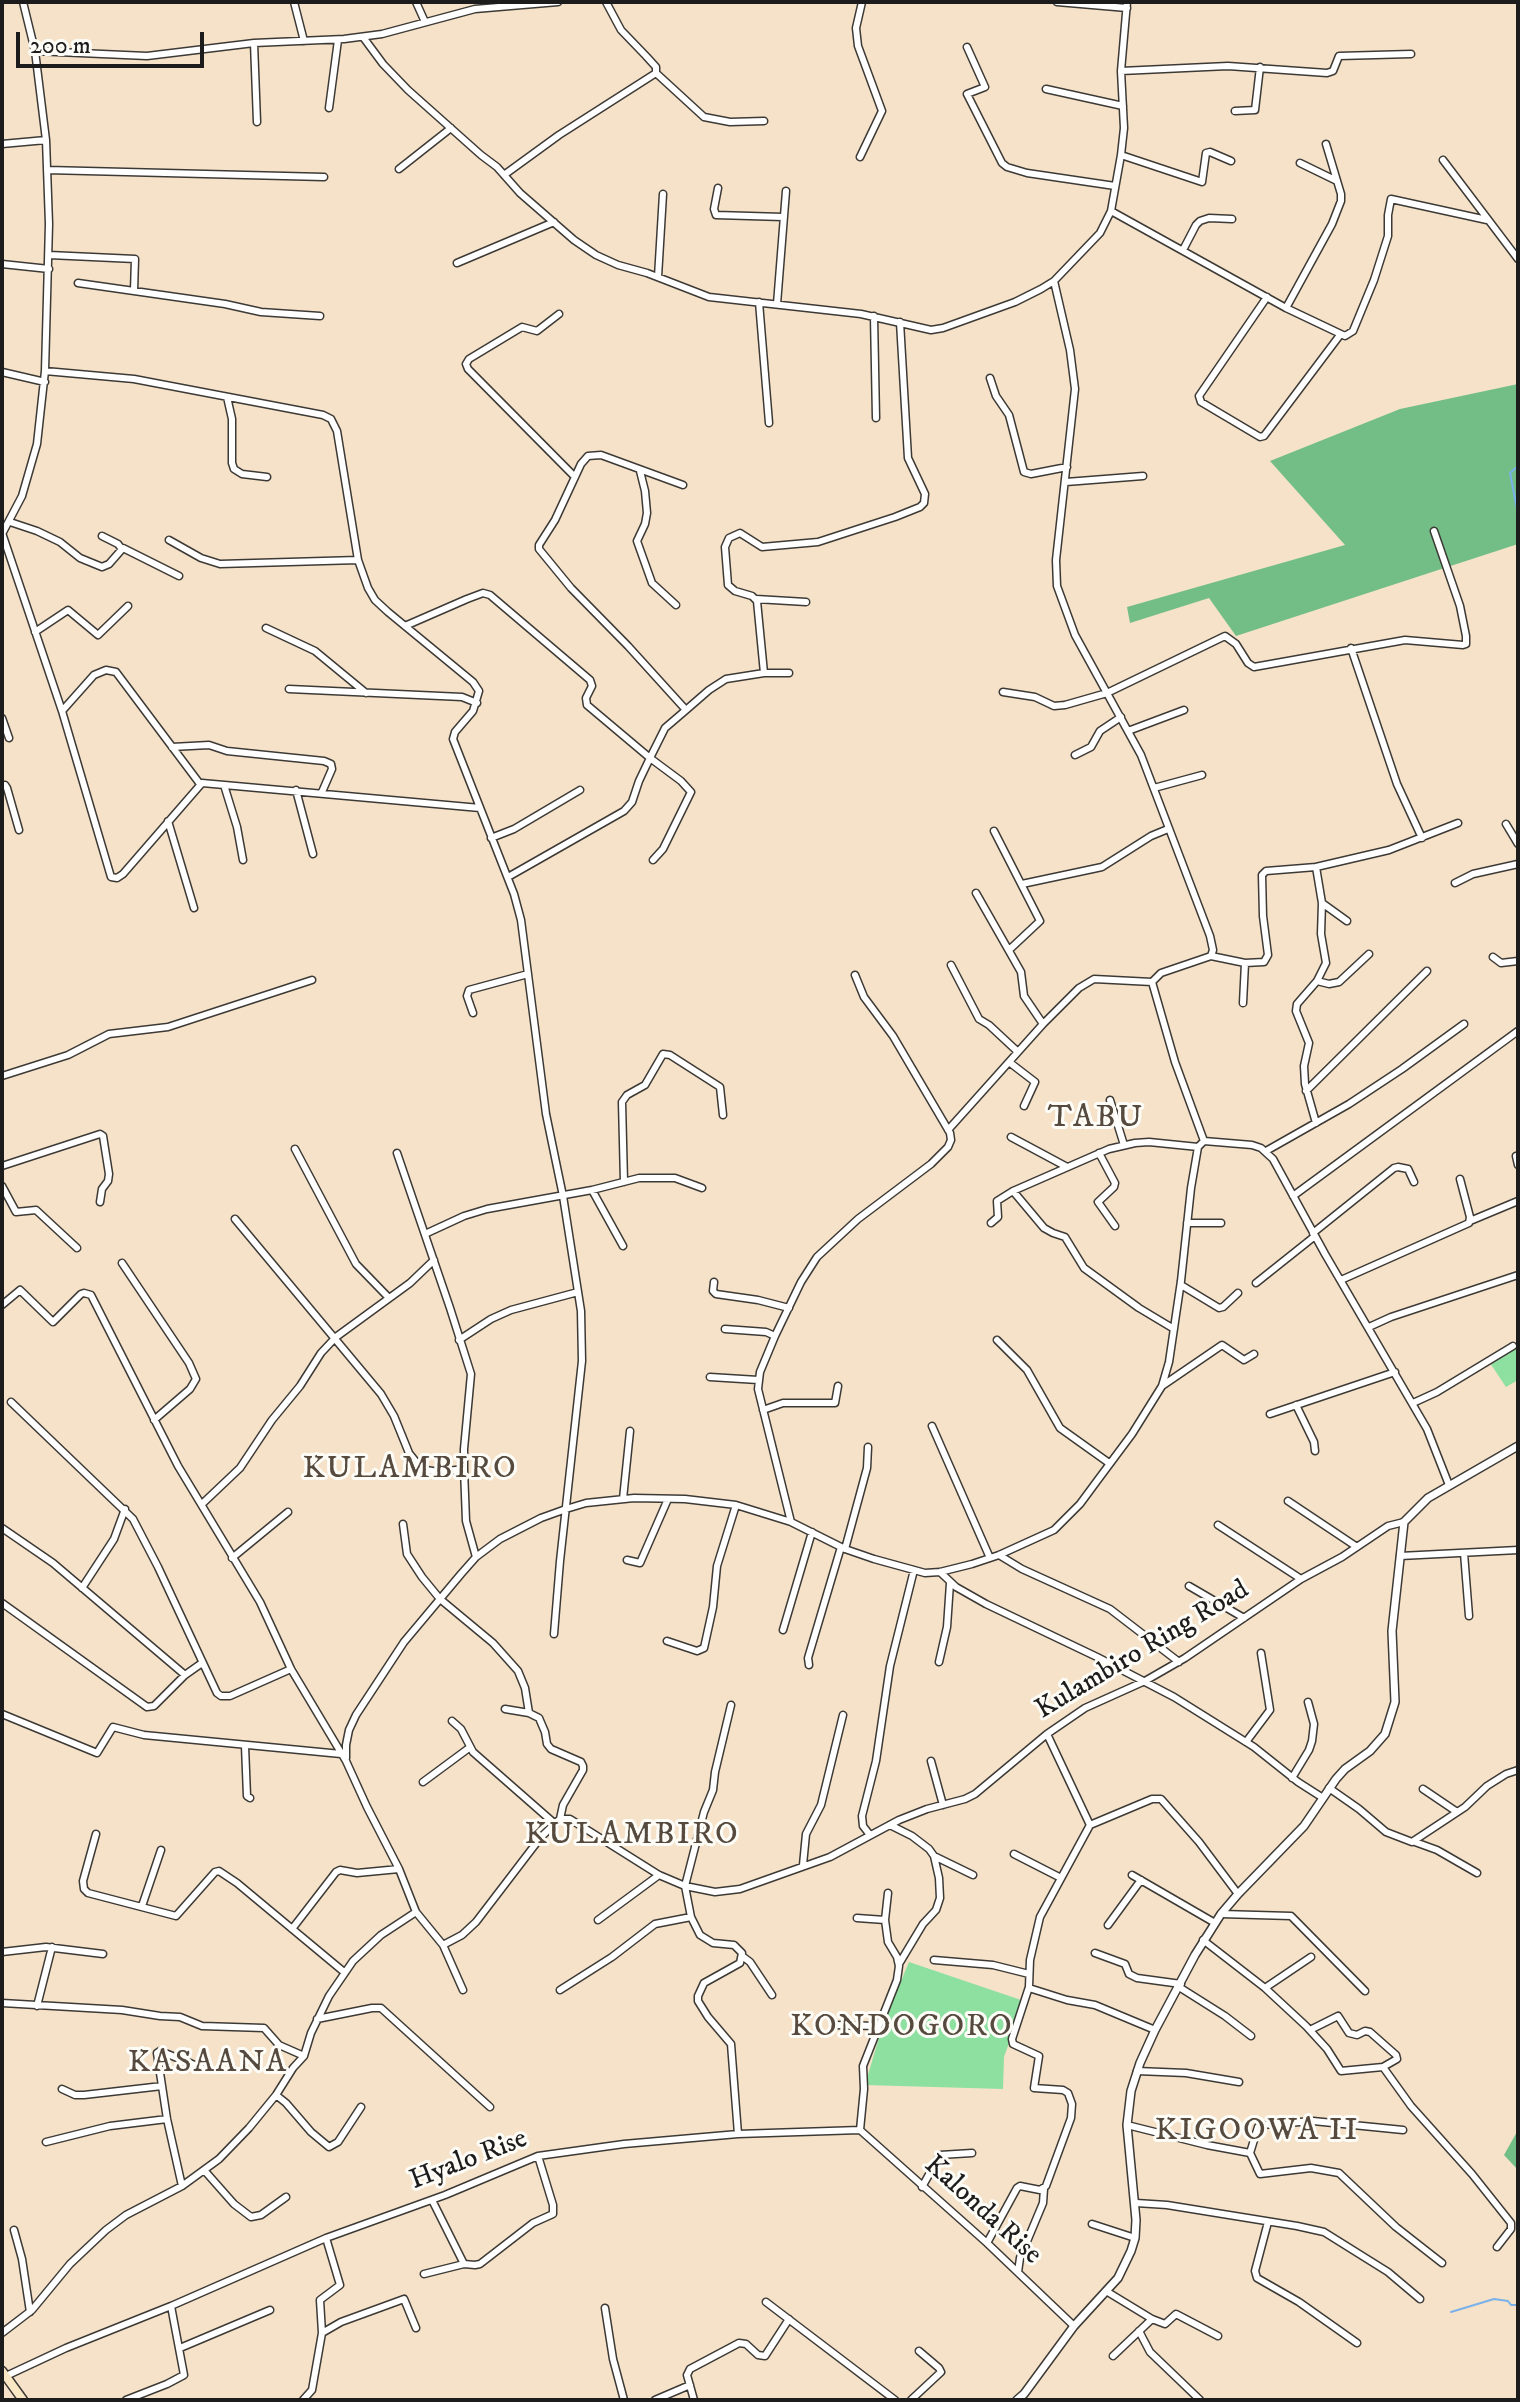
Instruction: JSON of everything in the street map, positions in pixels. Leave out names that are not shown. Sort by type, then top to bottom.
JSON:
[{"type":"main road","points":[[4,2374],[23,2400]]},
{"type":"street","points":[[23,2],[35,51],[46,140],[49,269],[45,382],[37,444],[22,496],[2,533],[62,711],[111,877],[117,878],[123,874],[200,784]]},
{"type":"street","points":[[294,2],[304,41]]},
{"type":"street","points":[[416,2],[425,22]]},
{"type":"street","points":[[35,51],[147,56],[254,43],[338,40],[363,37],[475,9],[558,2]]},
{"type":"street","points":[[606,2],[621,30],[656,67],[656,73],[704,117],[730,122],[764,121]]},
{"type":"street","points":[[860,157],[882,115],[858,46],[856,28],[862,2]]},
{"type":"street","points":[[363,37],[395,77],[520,193],[596,255],[703,296],[874,316],[917,328],[943,328],[1015,302],[1054,281],[1100,233],[1111,211],[1124,128],[1121,71],[1127,5],[1057,2]]},
{"type":"street","points":[[329,108],[338,40]]},
{"type":"street","points":[[254,43],[257,122]]},
{"type":"street","points":[[967,47],[985,87],[967,94],[1002,163],[1027,173],[1115,186]]},
{"type":"street","points":[[1121,71],[1228,66],[1330,73],[1339,56],[1411,54]]},
{"type":"street","points":[[1235,111],[1255,110],[1260,67]]},
{"type":"street","points":[[504,175],[559,135],[656,73]]},
{"type":"street","points":[[1046,89],[1123,106]]},
{"type":"street","points":[[399,169],[451,128]]},
{"type":"street","points":[[2,144],[46,140]]},
{"type":"street","points":[[1286,308],[1339,210],[1341,194],[1326,144]]},
{"type":"street","points":[[1121,155],[1202,182],[1206,153],[1231,161]]},
{"type":"street","points":[[1443,160],[1518,259]]},
{"type":"street","points":[[1300,163],[1337,181]]},
{"type":"street","points":[[47,170],[324,177]]},
{"type":"street","points":[[718,188],[714,209],[716,215],[783,217]]},
{"type":"street","points":[[777,304],[786,191]]},
{"type":"street","points":[[658,277],[663,194]]},
{"type":"street","points":[[1111,211],[1286,308],[1340,335],[1349,336],[1374,280],[1388,236],[1391,199],[1487,220]]},
{"type":"street","points":[[1183,250],[1200,221],[1209,218],[1232,219]]},
{"type":"street","points":[[457,263],[554,222]]},
{"type":"street","points":[[49,255],[135,259],[134,291]]},
{"type":"street","points":[[2,264],[49,269]]},
{"type":"street","points":[[1054,281],[1070,350],[1075,389],[1056,560],[1057,586],[1075,635],[1141,755],[1210,936],[1211,956]]},
{"type":"street","points":[[78,283],[261,312],[320,316]]},
{"type":"street","points":[[1267,297],[1199,396],[1201,402],[1260,437],[1264,436],[1340,335]]},
{"type":"street","points":[[759,302],[769,423]]},
{"type":"street","points":[[559,314],[537,331],[522,327],[469,359],[466,364],[575,477]]},
{"type":"street","points":[[874,316],[876,418]]},
{"type":"street","points":[[806,602],[756,599],[735,591],[728,585],[725,547],[733,534],[740,533],[762,547],[818,542],[895,517],[924,503],[925,494],[908,458],[900,322]]},
{"type":"street","points":[[45,371],[134,379],[323,415],[334,422],[348,485],[358,560],[368,588],[375,600],[477,686],[477,703],[453,739],[508,877],[521,920],[546,1114],[563,1196],[583,1338],[554,1634]]},
{"type":"street","points":[[2,372],[45,382]]},
{"type":"street","points":[[990,378],[996,396],[1009,415],[1024,472],[1028,474],[1067,467]]},
{"type":"street","points":[[227,397],[232,419],[234,469],[242,474],[267,477]]},
{"type":"street","points":[[683,485],[601,455],[584,459],[539,549],[571,588],[686,710]]},
{"type":"street","points":[[640,471],[644,480],[647,513],[637,541],[652,583],[676,605]]},
{"type":"street","points":[[1066,482],[1143,476]]},
{"type":"street","points":[[10,522],[60,542],[80,558],[102,567],[109,564],[121,548]]},
{"type":"street","points":[[1003,692],[1035,697],[1057,706],[1107,693],[1222,637],[1228,637],[1236,644],[1254,667],[1405,640],[1466,644],[1460,606],[1434,531]]},
{"type":"street","points":[[102,536],[179,576]]},
{"type":"street","points":[[169,540],[201,558],[220,564],[358,560]]},
{"type":"street","points":[[405,626],[483,593],[490,595],[587,677],[592,686],[586,698],[587,705],[691,792],[663,849],[653,860]]},
{"type":"street","points":[[756,599],[764,673]]},
{"type":"street","points":[[35,632],[68,610],[98,635],[128,606]]},
{"type":"street","points":[[266,628],[315,651],[366,693]]},
{"type":"street","points":[[1351,648],[1397,784],[1422,838]]},
{"type":"street","points":[[62,711],[94,675],[102,670],[111,670],[120,676],[200,784]]},
{"type":"street","points":[[508,877],[624,811],[632,802],[665,728],[718,683],[764,673],[789,673]]},
{"type":"street","points":[[289,689],[462,697],[477,703]]},
{"type":"street","points":[[1128,731],[1184,710]]},
{"type":"street","points":[[1075,755],[1091,747],[1100,731],[1121,717]]},
{"type":"street","points":[[2,718],[9,738]]},
{"type":"street","points":[[172,747],[209,745],[227,751],[324,761],[331,764],[332,769],[322,792]]},
{"type":"street","points":[[1154,788],[1202,775]]},
{"type":"street","points":[[200,784],[322,792],[480,808]]},
{"type":"street","points":[[2,785],[7,788],[19,830]]},
{"type":"street","points":[[224,785],[243,860]]},
{"type":"street","points":[[296,790],[313,854]]},
{"type":"street","points":[[491,838],[514,829],[580,790]]},
{"type":"street","points":[[168,821],[194,908]]},
{"type":"street","points":[[948,1130],[1043,1024],[1089,981],[1152,982],[1161,973],[1211,956],[1245,963],[1264,962],[1268,955],[1262,875],[1266,871],[1316,867],[1389,850],[1458,823]]},
{"type":"street","points":[[1506,824],[1518,844]]},
{"type":"street","points":[[1022,884],[1102,867],[1151,836],[1168,829]]},
{"type":"street","points":[[994,831],[1039,922],[1009,950]]},
{"type":"street","points":[[1455,883],[1473,874],[1518,864]]},
{"type":"street","points":[[1316,867],[1326,963],[1324,972],[1296,1008],[1309,1043],[1304,1066],[1306,1091],[1316,1123]]},
{"type":"street","points":[[976,893],[1021,973],[1023,994],[1043,1024]]},
{"type":"street","points":[[1322,903],[1347,921]]},
{"type":"street","points":[[1317,981],[1329,984],[1339,982],[1369,954]]},
{"type":"street","points":[[1493,957],[1501,963],[1518,961]]},
{"type":"street","points":[[1243,1003],[1245,963]]},
{"type":"street","points":[[951,965],[979,1019],[1018,1052]]},
{"type":"street","points":[[1306,1091],[1427,971]]},
{"type":"street","points":[[473,1013],[467,996],[469,990],[528,974]]},
{"type":"street","points":[[791,1522],[758,1389],[758,1380],[775,1336],[817,1257],[858,1219],[931,1164],[950,1142],[951,1135],[893,1036],[864,997],[855,975]]},
{"type":"street","points":[[2,1076],[68,1055],[109,1034],[168,1027],[312,980]]},
{"type":"street","points":[[1152,982],[1175,1062],[1204,1141]]},
{"type":"street","points":[[1266,1151],[1349,1104],[1464,1024]]},
{"type":"street","points":[[1293,1196],[1518,1031]]},
{"type":"street","points":[[624,1182],[622,1102],[627,1095],[645,1085],[663,1054],[670,1055],[720,1087],[723,1115]]},
{"type":"street","points":[[1009,1062],[1035,1082],[1024,1106]]},
{"type":"street","points":[[1110,1100],[1124,1145]]},
{"type":"street","points":[[2,1166],[100,1134],[103,1136],[109,1174],[100,1202]]},
{"type":"street","points":[[1011,1137],[1067,1167]]},
{"type":"street","points":[[346,1761],[349,1730],[356,1715],[404,1642],[476,1557],[518,1529],[566,1509],[586,1503],[623,1499],[736,1505],[791,1522],[843,1548],[914,1570],[940,1572],[999,1555],[1054,1530],[1080,1504],[1132,1434],[1162,1386],[1181,1285],[1198,1147],[1204,1141],[1252,1145],[1266,1151],[1273,1159],[1413,1403],[1449,1485]]},
{"type":"street","points":[[991,1223],[998,1219],[997,1201],[1099,1153],[1124,1145],[1149,1142],[1198,1147]]},
{"type":"street","points":[[295,1149],[356,1264],[389,1298]]},
{"type":"street","points":[[397,1153],[471,1379],[464,1469],[466,1521],[476,1557]]},
{"type":"street","points":[[1099,1153],[1115,1183],[1098,1202],[1115,1226]]},
{"type":"street","points":[[1516,1156],[1518,1165]]},
{"type":"street","points":[[1256,1283],[1394,1168],[1408,1169],[1414,1182]]},
{"type":"street","points":[[425,1234],[487,1209],[563,1196],[639,1178],[667,1177],[702,1188]]},
{"type":"street","points":[[1460,1179],[1470,1221]]},
{"type":"street","points":[[2,1186],[16,1212],[36,1210],[77,1248]]},
{"type":"street","points":[[592,1190],[623,1246]]},
{"type":"street","points":[[1013,1191],[1044,1228],[1070,1242],[1084,1268],[1174,1329]]},
{"type":"street","points":[[1341,1280],[1518,1201]]},
{"type":"street","points":[[235,1219],[381,1394],[409,1453],[417,1463],[426,1470],[439,1472],[464,1469]]},
{"type":"street","points":[[1187,1223],[1221,1223]]},
{"type":"street","points":[[202,1504],[240,1468],[321,1353],[336,1337],[410,1283],[434,1260]]},
{"type":"street","points":[[122,1263],[189,1363],[196,1379],[190,1389],[154,1420]]},
{"type":"street","points":[[1369,1327],[1518,1275]]},
{"type":"street","points":[[714,1282],[713,1291],[716,1294],[766,1301],[789,1308]]},
{"type":"street","points":[[1181,1285],[1219,1308],[1238,1293]]},
{"type":"street","points":[[2,1305],[20,1290],[53,1322],[81,1294],[91,1295],[178,1466],[260,1602],[291,1669],[346,1761],[399,1869],[416,1912],[443,1945],[463,1990]]},
{"type":"street","points":[[459,1340],[511,1310],[578,1292]]},
{"type":"street","points":[[725,1329],[766,1332],[775,1336]]},
{"type":"street","points":[[997,1340],[1027,1370],[1060,1428],[1109,1463]]},
{"type":"street","points":[[1162,1386],[1222,1345],[1244,1360],[1254,1354]]},
{"type":"street","points":[[1413,1403],[1513,1346]]},
{"type":"street","points":[[1270,1414],[1395,1372]]},
{"type":"street","points":[[710,1377],[758,1380]]},
{"type":"street","points":[[763,1410],[783,1403],[836,1403],[838,1386]]},
{"type":"street","points":[[11,1402],[125,1509],[145,1540],[217,1693],[225,1697],[242,1692],[291,1669]]},
{"type":"street","points":[[1296,1405],[1314,1442],[1315,1451]]},
{"type":"street","points":[[932,1426],[990,1558]]},
{"type":"street","points":[[623,1499],[630,1431]]},
{"type":"street","points":[[1018,2400],[1126,2263],[1135,2238],[1136,2203],[1127,2125],[1137,2071],[1203,1940],[1238,1894],[1304,1826],[1345,1769],[1378,1743],[1391,1721],[1395,1702],[1392,1631],[1404,1522],[1421,1503],[1518,1446]]},
{"type":"street","points":[[809,1665],[808,1658],[866,1471],[868,1447]]},
{"type":"street","points":[[627,1560],[640,1563],[668,1499]]},
{"type":"street","points":[[1288,1501],[1357,1547]]},
{"type":"street","points":[[667,1641],[697,1651],[704,1648],[713,1607],[717,1566],[736,1505]]},
{"type":"street","points":[[82,1588],[114,1539],[125,1509]]},
{"type":"street","points":[[232,1558],[288,1512]]},
{"type":"street","name":"Kulambiro Ring Road","points":[[452,1721],[461,1729],[469,1748],[557,1821],[570,1819],[659,1875],[685,1886],[715,1892],[733,1891],[841,1853],[890,1825],[975,1794],[1047,1734],[1085,1708],[1179,1662],[1301,1579],[1388,1526],[1404,1522]]},
{"type":"street","points":[[403,1524],[407,1554],[440,1599],[493,1643],[514,1665],[525,1688],[529,1713]]},
{"type":"street","points":[[1218,1525],[1301,1579]]},
{"type":"street","points":[[2,1528],[53,1563],[185,1675]]},
{"type":"street","points":[[783,1630],[812,1532]]},
{"type":"street","points":[[1400,1556],[1518,1550]]},
{"type":"street","points":[[1464,1553],[1469,1616]]},
{"type":"street","points":[[999,1555],[1022,1569],[1110,1609],[1179,1662]]},
{"type":"street","points":[[870,1835],[863,1826],[862,1816],[876,1761],[890,1666],[914,1570]]},
{"type":"street","points":[[940,1572],[950,1583],[986,1604],[1145,1681],[1261,1751],[1292,1778],[1323,1798]]},
{"type":"street","points":[[939,1662],[947,1627],[950,1583]]},
{"type":"street","points":[[1189,1586],[1244,1618]]},
{"type":"street","points":[[2,1603],[147,1707],[154,1706],[185,1675],[202,1663]]},
{"type":"street","points":[[1246,1742],[1270,1710],[1261,1653]]},
{"type":"street","points":[[1292,1778],[1312,1741],[1314,1724],[1308,1702]]},
{"type":"street","points":[[731,1705],[713,1790],[704,1812],[685,1886],[691,1917],[704,1939],[734,1945],[741,1950],[740,1963],[704,1983],[698,1996],[708,2017],[731,2044],[738,2134]]},
{"type":"street","points":[[443,1945],[462,1935],[476,1922],[541,1837],[557,1821],[583,1770],[581,1762],[551,1749],[539,1718],[505,1709]]},
{"type":"street","points":[[2,1714],[97,1753],[113,1727],[144,1735],[341,1754]]},
{"type":"street","points":[[803,1865],[806,1834],[821,1805],[843,1715]]},
{"type":"street","points":[[1047,1734],[1090,1825]]},
{"type":"street","points":[[245,1746],[247,1796],[250,1798]]},
{"type":"street","points":[[423,1782],[469,1748]]},
{"type":"street","points":[[931,1761],[943,1805]]},
{"type":"street","points":[[1415,1842],[1487,1786],[1518,1770]]},
{"type":"street","points":[[1329,1788],[1386,1832],[1437,1850],[1477,1873]]},
{"type":"street","points":[[1423,1789],[1457,1812]]},
{"type":"street","points":[[1018,2272],[1020,2258],[1043,2203],[1044,2189],[1073,2109],[1065,2091],[1034,2088],[1039,2056],[1012,2043],[1029,1988],[1030,1960],[1040,1917],[1090,1825],[1152,1799],[1161,1799],[1199,1842],[1238,1894]]},
{"type":"street","points":[[890,1825],[920,1842],[934,1856],[973,1875]]},
{"type":"street","points":[[96,1834],[84,1874],[84,1889],[88,1893],[176,1916],[219,1871],[344,1972]]},
{"type":"street","points":[[142,1906],[161,1850]]},
{"type":"street","points":[[1014,1854],[1061,1878]]},
{"type":"street","points":[[899,1964],[939,1903],[939,1878],[934,1856]]},
{"type":"street","points":[[292,1929],[336,1872],[399,1869]]},
{"type":"street","points":[[598,1920],[659,1875]]},
{"type":"street","points":[[1132,1875],[1215,1923]]},
{"type":"street","points":[[1108,1925],[1141,1880]]},
{"type":"street","points":[[860,2130],[864,2089],[862,2073],[897,1980],[899,1964],[888,1942],[885,1920],[888,1893]]},
{"type":"street","points":[[2,2333],[30,2312],[70,2264],[106,2230],[126,2215],[182,2186],[219,2159],[249,2128],[304,2056],[317,2019],[344,1972],[381,1935],[416,1912]]},
{"type":"street","points":[[1221,1914],[1291,1916],[1365,1991]]},
{"type":"street","points":[[560,1990],[612,1957],[655,1924],[691,1917]]},
{"type":"street","points":[[857,1918],[885,1920]]},
{"type":"street","points":[[1203,1940],[1265,1988],[1310,2030],[1341,2071],[1383,2067],[1397,2059],[1368,2031],[1357,2035],[1349,2033],[1338,2016],[1310,2030]]},
{"type":"street","points":[[2,1952],[52,1947],[103,1954]]},
{"type":"street","points":[[37,2006],[52,1947]]},
{"type":"street","points":[[1095,1953],[1125,1964],[1129,1974],[1137,1978],[1180,1985],[1251,2036]]},
{"type":"street","points":[[742,1956],[750,1962],[772,1995]]},
{"type":"street","points":[[1265,1988],[1311,1957]]},
{"type":"street","points":[[934,1960],[993,1965],[1029,1974]]},
{"type":"street","points":[[1029,1988],[1095,2005],[1155,2030]]},
{"type":"street","points":[[2,2003],[122,2010],[180,2017],[202,2026],[264,2028],[279,2045],[304,2056]]},
{"type":"street","points":[[317,2019],[381,2008],[490,2107]]},
{"type":"street","points":[[834,2025],[878,2026]]},
{"type":"street","points":[[182,2186],[167,2119],[158,2052],[202,2068]]},
{"type":"street","points":[[1383,2067],[1411,2106],[1511,2223],[1509,2232],[1497,2247]]},
{"type":"street","points":[[1137,2071],[1186,2073],[1239,2082]]},
{"type":"street","points":[[62,2089],[84,2095],[162,2086]]},
{"type":"street","points":[[276,2095],[317,2139],[329,2147],[338,2142],[361,2107]]},
{"type":"street","points":[[46,2142],[110,2126],[167,2119]]},
{"type":"street","points":[[1403,2130],[1313,2121],[1262,2125],[1258,2127],[1250,2153],[1260,2174],[1311,2168],[1339,2173],[1396,2227],[1442,2263]]},
{"type":"street","points":[[1127,2125],[1250,2153]]},
{"type":"street","name":"Hyalo Rise","points":[[4,2374],[326,2238],[432,2200],[538,2156],[624,2144],[738,2134],[860,2130]]},
{"type":"street","name":"Kalonda Rise","points":[[860,2130],[987,2243],[1074,2326]]},
{"type":"street","points":[[922,2187],[940,2155],[972,2153]]},
{"type":"street","points":[[424,2274],[464,2264],[480,2264],[533,2223],[553,2214],[538,2156]]},
{"type":"street","points":[[204,2170],[234,2204],[251,2217],[261,2215],[286,2197]]},
{"type":"street","points":[[987,2243],[1017,2188],[1044,2189]]},
{"type":"street","points":[[432,2200],[464,2264]]},
{"type":"street","points":[[1136,2203],[1167,2205],[1297,2226],[1333,2236],[1388,2272],[1420,2299]]},
{"type":"street","points":[[1268,2222],[1255,2271],[1257,2278],[1299,2302],[1357,2343]]},
{"type":"street","points":[[1092,2224],[1135,2238]]},
{"type":"street","points":[[14,2230],[30,2312]]},
{"type":"street","points":[[303,2400],[312,2390],[322,2333],[320,2300],[339,2287],[340,2282],[326,2238]]},
{"type":"street","points":[[1106,2291],[1152,2319],[1165,2324],[1176,2314],[1218,2336]]},
{"type":"street","points":[[322,2333],[341,2322],[404,2299],[416,2328]]},
{"type":"street","points":[[766,2302],[895,2400]]},
{"type":"street","points":[[126,2400],[183,2377],[171,2306]]},
{"type":"street","points":[[605,2308],[613,2359],[624,2400]]},
{"type":"street","points":[[180,2348],[270,2310]]},
{"type":"street","points":[[694,2400],[687,2375],[690,2369],[739,2343],[765,2356],[789,2319]]},
{"type":"street","points":[[1113,2356],[1152,2319]]},
{"type":"street","points":[[1139,2331],[1150,2352],[1200,2400]]},
{"type":"street","points":[[911,2400],[941,2372],[919,2351]]},
{"type":"street","points":[[655,2400],[690,2385]]},
{"type":"green space","points":[[1518,384],[1518,544],[1236,636],[1209,598],[1130,623],[1127,607],[1345,545],[1270,461],[1400,409]]},
{"type":"green space","points":[[1518,1345],[1518,1380],[1506,1387],[1490,1363]]},
{"type":"green space","points":[[909,1962],[1024,2001],[1004,2057],[1003,2089],[865,2085],[883,2024]]},
{"type":"green space","points":[[1518,2130],[1518,2170],[1504,2155]]},
{"type":"waterway","points":[[1518,466],[1510,473],[1518,514]]},
{"type":"waterway","points":[[1451,2312],[1494,2299],[1518,2305]]},
{"type":"district","name":"TABU","points":[[1096,1119]]},
{"type":"district","name":"KULAMBIRO","points":[[410,1470]]},
{"type":"district","name":"KULAMBIRO","points":[[632,1836]]},
{"type":"district","name":"KONDOGORO","points":[[902,2028]]},
{"type":"district","name":"KASAANA","points":[[208,2064]]},
{"type":"district","name":"KIGOOWA II","points":[[1257,2132]]}]
